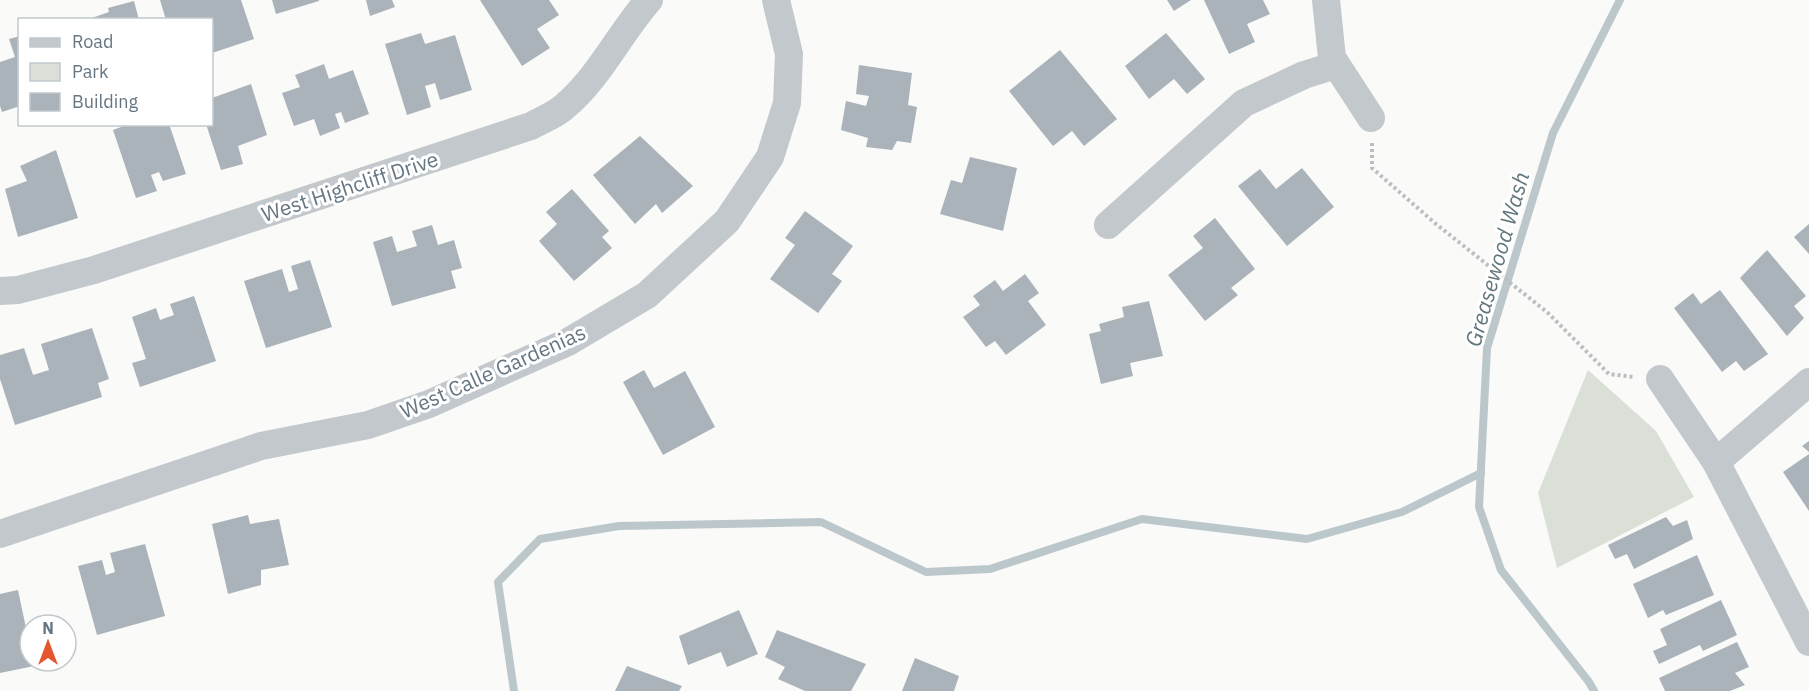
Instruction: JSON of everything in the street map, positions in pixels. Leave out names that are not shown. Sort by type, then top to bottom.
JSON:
[{"type":"street","name":"West Highcliff Drive","points":[[0,291],[18,290],[94,270],[531,126],[563,108],[571,100],[593,76],[649,0]]},
{"type":"street","name":"West Calle Gardenias","points":[[0,534],[261,446],[368,425],[429,404],[568,342],[647,295],[727,221],[770,157],[787,103],[789,54],[776,0]]},
{"type":"street","points":[[1326,0],[1332,58],[1371,118]]},
{"type":"street","points":[[1108,225],[1244,103],[1304,75],[1336,65]]},
{"type":"street","points":[[1660,379],[1716,462],[1809,642]]},
{"type":"street","points":[[1716,462],[1809,382]]},
{"type":"path","points":[[1371,118],[1372,168],[1436,224],[1546,312],[1610,374],[1660,379]]},
{"type":"green space","points":[[1588,370],[1656,431],[1694,497],[1557,568],[1538,493]]},
{"type":"building","points":[[160,0],[241,0],[254,39],[213,53],[213,18],[165,18]]},
{"type":"building","points":[[272,0],[319,0],[319,1],[276,14]]},
{"type":"building","points":[[366,0],[392,0],[395,7],[370,16]]},
{"type":"building","points":[[480,0],[549,0],[559,15],[537,29],[550,48],[522,66]]},
{"type":"building","points":[[1167,0],[1191,0],[1174,11]]},
{"type":"building","points":[[1204,0],[1263,0],[1270,14],[1247,24],[1255,42],[1229,54]]},
{"type":"building","points":[[134,1],[138,18],[92,18],[109,12],[108,8]]},
{"type":"building","points":[[421,33],[425,44],[455,35],[472,90],[440,100],[435,83],[425,86],[431,107],[407,115],[385,44]]},
{"type":"building","points":[[1166,33],[1205,79],[1187,94],[1174,79],[1149,99],[1125,66]]},
{"type":"building","points":[[18,37],[18,107],[2,112],[0,62],[15,57],[9,39]]},
{"type":"building","points":[[1060,50],[1117,119],[1084,146],[1072,131],[1053,146],[1009,91]]},
{"type":"building","points":[[324,64],[329,79],[353,70],[369,114],[345,123],[341,112],[335,114],[340,128],[320,136],[314,119],[294,126],[282,93],[300,87],[295,75]]},
{"type":"building","points":[[859,65],[912,73],[908,105],[917,107],[911,143],[897,141],[892,150],[866,147],[868,138],[841,130],[846,101],[866,106],[869,96],[856,94]]},
{"type":"building","points":[[251,84],[267,135],[238,146],[243,164],[221,170],[207,126],[213,126],[213,98]]},
{"type":"building","points":[[124,126],[170,126],[186,174],[163,181],[159,172],[151,175],[157,191],[136,198],[113,130]]},
{"type":"building","points":[[640,136],[693,186],[662,213],[656,204],[635,224],[593,175]]},
{"type":"building","points":[[56,150],[78,218],[18,237],[5,189],[27,181],[20,166]]},
{"type":"building","points":[[970,157],[1017,168],[1003,231],[940,214],[951,180],[962,183]]},
{"type":"building","points":[[1302,168],[1334,207],[1287,246],[1238,186],[1260,169],[1276,189]]},
{"type":"building","points":[[572,189],[609,231],[602,237],[612,248],[574,281],[539,241],[557,224],[546,212]]},
{"type":"building","points":[[805,211],[853,246],[832,274],[842,281],[818,313],[770,279],[795,245],[785,238]]},
{"type":"building","points":[[1215,218],[1255,269],[1231,288],[1238,295],[1205,321],[1168,275],[1203,248],[1193,236]]},
{"type":"building","points":[[1809,224],[1809,254],[1794,237]]},
{"type":"building","points":[[432,225],[438,245],[454,240],[462,268],[451,271],[456,288],[392,306],[373,242],[392,236],[397,252],[417,246],[412,231]]},
{"type":"building","points":[[1767,250],[1806,296],[1794,306],[1804,318],[1787,336],[1740,278]]},
{"type":"building","points":[[310,260],[332,327],[266,348],[244,281],[282,269],[289,292],[298,289],[291,266]]},
{"type":"building","points":[[1025,274],[1039,293],[1028,301],[1046,325],[1006,355],[995,341],[986,347],[963,317],[980,305],[973,296],[995,280],[1003,291]]},
{"type":"building","points":[[1720,290],[1768,354],[1744,371],[1736,361],[1722,372],[1674,308],[1693,293],[1701,304]]},
{"type":"building","points":[[194,296],[216,361],[140,387],[132,363],[146,359],[132,317],[156,308],[160,320],[174,315],[170,304]]},
{"type":"building","points":[[1149,301],[1163,356],[1130,363],[1133,376],[1101,384],[1089,334],[1101,331],[1099,324],[1124,317],[1122,307]]},
{"type":"building","points":[[92,328],[109,379],[98,383],[102,397],[15,425],[0,379],[0,355],[24,348],[33,375],[49,370],[41,344]]},
{"type":"building","points":[[644,370],[654,388],[685,371],[715,427],[663,455],[623,382]]},
{"type":"building","points":[[1809,441],[1809,452],[1802,446]]},
{"type":"building","points":[[1809,454],[1809,511],[1783,472]]},
{"type":"building","points":[[248,515],[250,524],[279,519],[289,565],[261,570],[261,585],[228,594],[212,524]]},
{"type":"building","points":[[1666,517],[1673,526],[1687,520],[1693,539],[1634,569],[1627,554],[1615,559],[1608,545]]},
{"type":"building","points":[[145,544],[165,616],[97,635],[78,566],[102,560],[106,575],[115,572],[110,553]]},
{"type":"building","points":[[1697,555],[1714,595],[1666,615],[1663,610],[1648,618],[1633,584]]},
{"type":"building","points":[[18,590],[23,613],[18,613],[18,669],[0,673],[0,594]]},
{"type":"building","points":[[1721,600],[1737,635],[1703,651],[1700,645],[1659,664],[1653,651],[1667,645],[1660,629]]},
{"type":"building","points":[[739,610],[758,654],[727,667],[721,652],[688,665],[679,636]]},
{"type":"building","points":[[777,630],[866,664],[851,691],[805,691],[778,679],[785,667],[765,657]]},
{"type":"building","points":[[1737,642],[1749,667],[1735,673],[1745,685],[1730,691],[1665,691],[1659,678]]},
{"type":"building","points":[[915,658],[959,676],[954,691],[902,691]]},
{"type":"building","points":[[627,666],[682,686],[679,691],[615,691]]},
{"type":"waterway","name":"Greasewood Wash","points":[[1594,691],[1501,570],[1479,507],[1487,348],[1553,133],[1620,0]]},
{"type":"waterway","points":[[514,691],[498,582],[540,539],[619,526],[821,522],[926,572],[990,569],[1142,519],[1307,539],[1402,512],[1481,473]]}]
